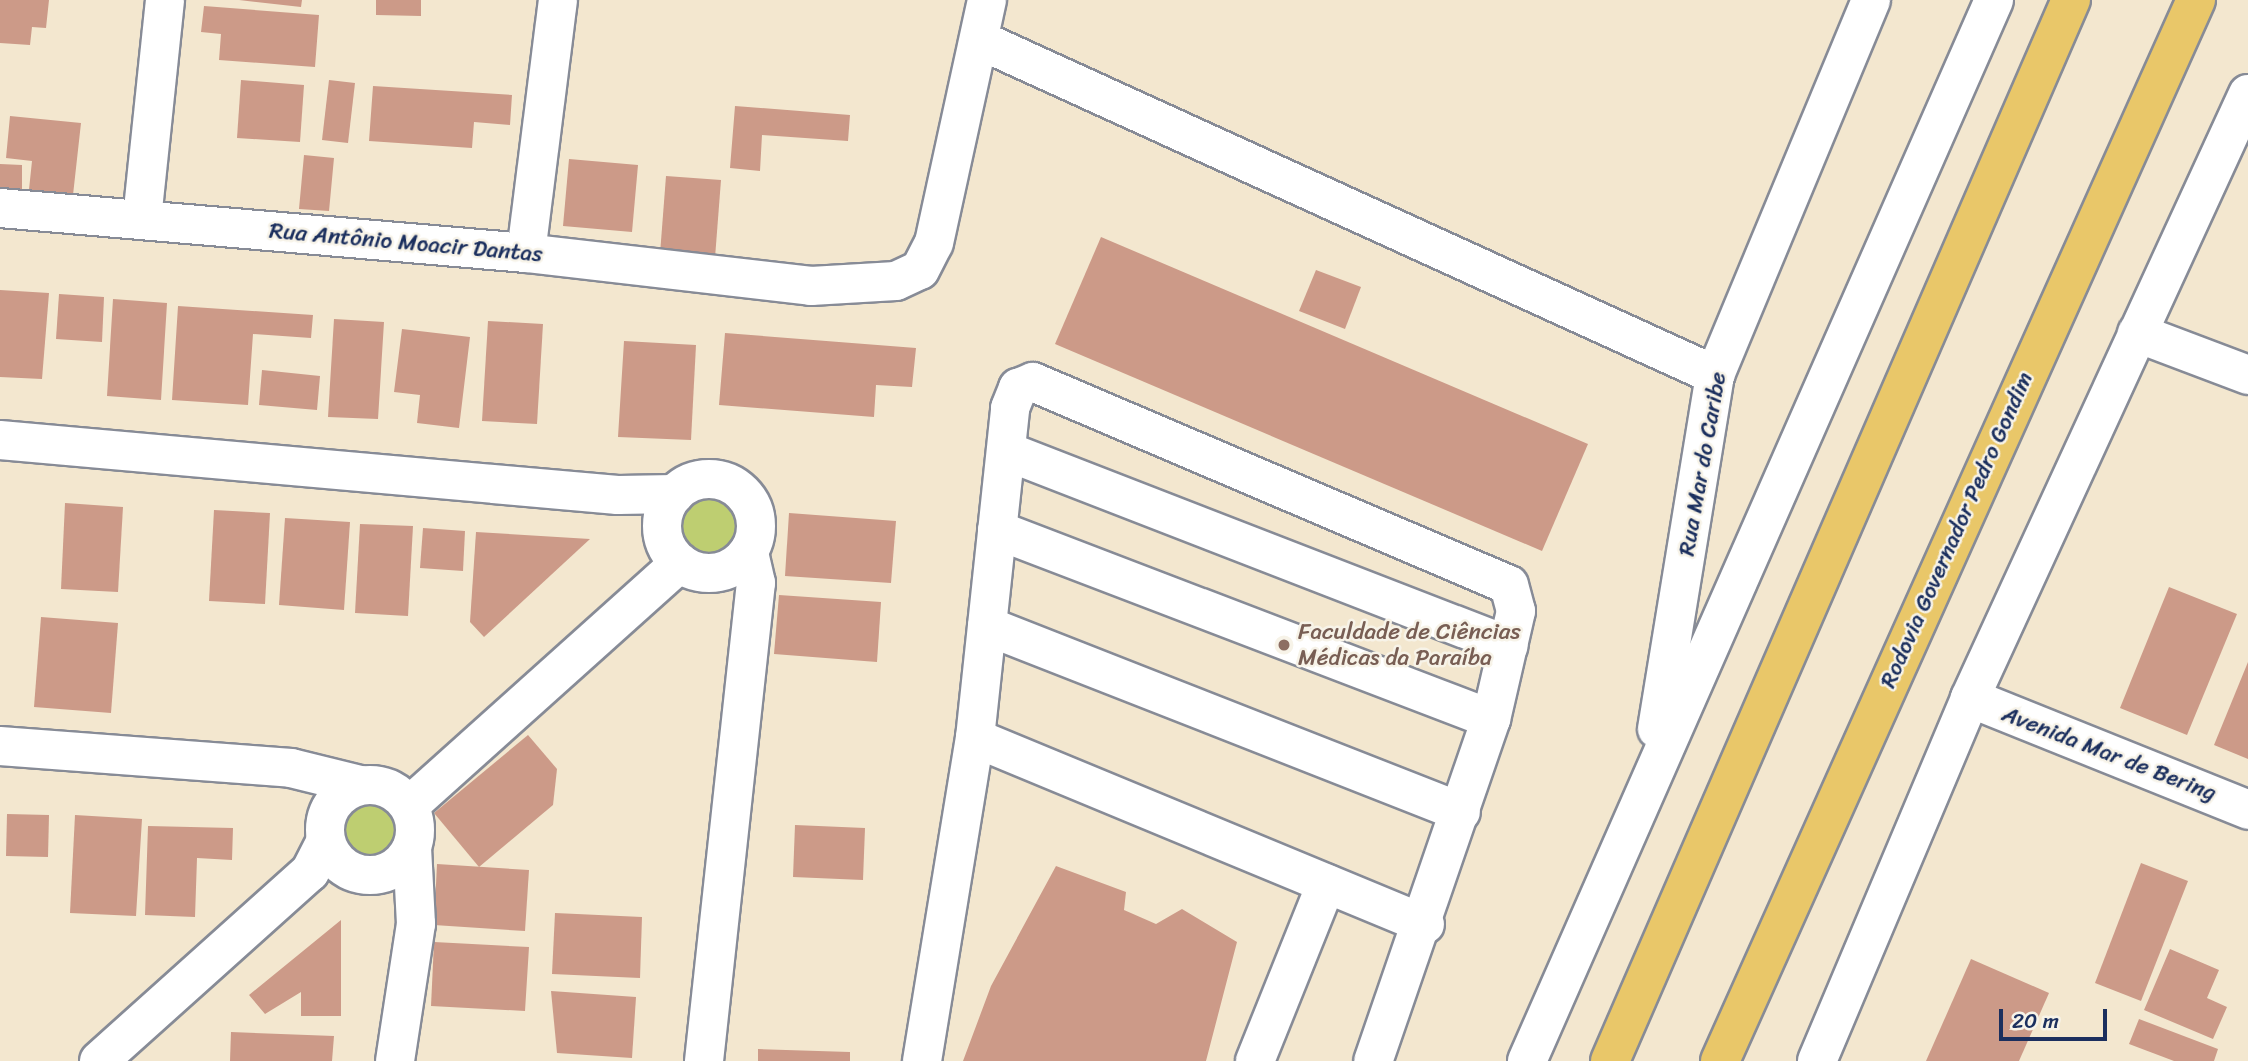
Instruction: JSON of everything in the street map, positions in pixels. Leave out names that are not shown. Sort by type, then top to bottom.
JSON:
[{"type":"highway","points":[[1610,1061],[2071,0]]},
{"type":"highway","name":"Rodovia Governador Pedro Gondim","points":[[1720,1061],[2196,0]]},
{"type":"street","points":[[142,219],[165,0]]},
{"type":"street","points":[[526,253],[558,0]]},
{"type":"street","name":"Rua Antônio Moacir Dantas","points":[[0,208],[526,253],[811,286],[896,281],[920,270],[934,243],[982,41],[987,0]]},
{"type":"street","name":"Rua Mar do Caribe","points":[[1647,787],[1715,375],[1871,0]]},
{"type":"street","points":[[1527,1061],[1994,0]]},
{"type":"street","points":[[982,41],[1715,375]]},
{"type":"street","points":[[1816,1061],[1970,698],[2248,94]]},
{"type":"street","points":[[2137,333],[2248,375]]},
{"type":"street","points":[[922,1061],[975,738],[1006,451],[1018,388],[1033,382],[1508,584],[1516,611],[1491,719],[1425,924],[1373,1061]]},
{"type":"street","points":[[0,440],[618,495],[668,508]]},
{"type":"street","points":[[1006,451],[1508,646]]},
{"type":"street","points":[[704,1061],[753,619],[737,561],[757,522],[744,494],[718,479],[695,482],[668,508],[669,552],[680,563],[694,571],[737,561]]},
{"type":"street","points":[[997,530],[1491,719]]},
{"type":"street","points":[[395,1061],[415,909],[401,859],[409,806],[680,563]]},
{"type":"street","points":[[987,626],[1461,812]]},
{"type":"street","name":"Avenida Mar de Bering","points":[[1970,698],[2248,810]]},
{"type":"street","points":[[975,738],[1425,924]]},
{"type":"street","points":[[0,746],[290,768],[345,796],[387,788],[409,806]]},
{"type":"street","points":[[99,1061],[325,860],[345,796]]},
{"type":"street","points":[[325,860],[364,875],[401,859]]},
{"type":"street","points":[[1255,1061],[1326,884]]},
{"type":"green space","points":[[709,495],[731,504],[740,526],[731,548],[709,557],[687,548],[678,526],[687,504]]},
{"type":"green space","points":[[371,799],[393,808],[402,830],[393,852],[371,861],[349,852],[340,830],[349,808]]},
{"type":"building","points":[[0,0],[49,0],[46,28],[32,27],[30,45],[0,43]]},
{"type":"building","points":[[239,0],[302,0],[301,7]]},
{"type":"building","points":[[376,0],[421,0],[421,16],[376,15]]},
{"type":"building","points":[[204,6],[319,15],[315,67],[219,60],[221,34],[201,32]]},
{"type":"building","points":[[241,80],[304,85],[300,142],[237,138]]},
{"type":"building","points":[[329,80],[355,83],[348,143],[322,140]]},
{"type":"building","points":[[373,86],[512,95],[510,125],[474,122],[472,148],[369,141]]},
{"type":"building","points":[[735,106],[850,115],[848,141],[762,135],[760,171],[730,168]]},
{"type":"building","points":[[10,116],[81,123],[72,204],[28,199],[32,161],[6,158]]},
{"type":"building","points":[[304,155],[334,158],[329,211],[299,209]]},
{"type":"building","points":[[569,159],[638,165],[632,232],[563,226]]},
{"type":"building","points":[[0,164],[22,165],[22,190],[0,189]]},
{"type":"building","points":[[666,176],[721,180],[715,258],[660,254]]},
{"type":"building","points":[[1101,237],[1588,444],[1542,551],[1055,344]]},
{"type":"building","points":[[1316,270],[1361,287],[1345,329],[1299,311]]},
{"type":"building","points":[[0,290],[49,293],[42,379],[0,377]]},
{"type":"building","points":[[59,294],[104,297],[102,342],[56,339]]},
{"type":"building","points":[[113,299],[167,303],[161,400],[107,396]]},
{"type":"building","points":[[178,306],[313,315],[311,338],[253,334],[248,405],[172,400]]},
{"type":"building","points":[[334,319],[384,322],[378,419],[328,417]]},
{"type":"building","points":[[488,321],[543,324],[537,424],[482,421]]},
{"type":"building","points":[[402,329],[470,337],[459,428],[417,423],[420,395],[394,392]]},
{"type":"building","points":[[725,333],[916,348],[912,387],[876,385],[874,417],[719,405]]},
{"type":"building","points":[[624,341],[696,345],[691,440],[618,437]]},
{"type":"building","points":[[262,370],[320,376],[317,410],[259,405]]},
{"type":"building","points":[[65,503],[123,507],[118,592],[61,589]]},
{"type":"building","points":[[214,510],[270,513],[265,604],[209,601]]},
{"type":"building","points":[[789,513],[896,521],[891,583],[785,576]]},
{"type":"building","points":[[285,518],[350,522],[344,610],[279,605]]},
{"type":"building","points":[[360,524],[413,526],[408,616],[355,613]]},
{"type":"building","points":[[423,528],[465,531],[463,571],[420,568]]},
{"type":"building","points":[[476,532],[590,539],[484,637],[470,622]]},
{"type":"building","points":[[2169,587],[2237,614],[2187,735],[2120,708]]},
{"type":"building","points":[[779,595],[881,602],[877,662],[774,654]]},
{"type":"building","points":[[41,617],[118,623],[111,713],[34,707]]},
{"type":"building","points":[[2248,662],[2248,759],[2214,745]]},
{"type":"building","points":[[528,735],[557,769],[553,805],[479,867],[434,813]]},
{"type":"building","points":[[7,814],[49,815],[48,857],[6,856]]},
{"type":"building","points":[[75,815],[142,819],[136,916],[70,913]]},
{"type":"building","points":[[795,825],[865,828],[863,880],[793,877]]},
{"type":"building","points":[[148,826],[233,828],[232,860],[197,858],[195,917],[145,915]]},
{"type":"building","points":[[2141,863],[2188,881],[2141,1001],[2095,983]]},
{"type":"building","points":[[437,864],[529,870],[525,931],[434,925]]},
{"type":"building","points":[[1056,866],[1126,892],[1124,910],[1156,924],[1182,909],[1237,942],[1206,1061],[963,1061],[991,986]]},
{"type":"building","points":[[555,913],[642,917],[640,978],[552,974]]},
{"type":"building","points":[[341,920],[341,1016],[301,1016],[301,992],[265,1014],[249,995]]},
{"type":"building","points":[[434,942],[529,947],[525,1011],[431,1006]]},
{"type":"building","points":[[2170,949],[2219,970],[2207,998],[2227,1007],[2213,1039],[2144,1010]]},
{"type":"building","points":[[1971,959],[2049,993],[2019,1061],[1926,1061]]},
{"type":"building","points":[[551,991],[636,997],[632,1058],[557,1053]]},
{"type":"building","points":[[2139,1019],[2218,1049],[2214,1061],[2174,1061],[2129,1044]]},
{"type":"building","points":[[231,1032],[334,1036],[332,1061],[230,1061]]},
{"type":"building","points":[[758,1049],[850,1052],[850,1061],[758,1061]]},
{"type":"place","name":"Faculdade de Ciências Médicas da Paraíba","points":[[1284,645]]}]
